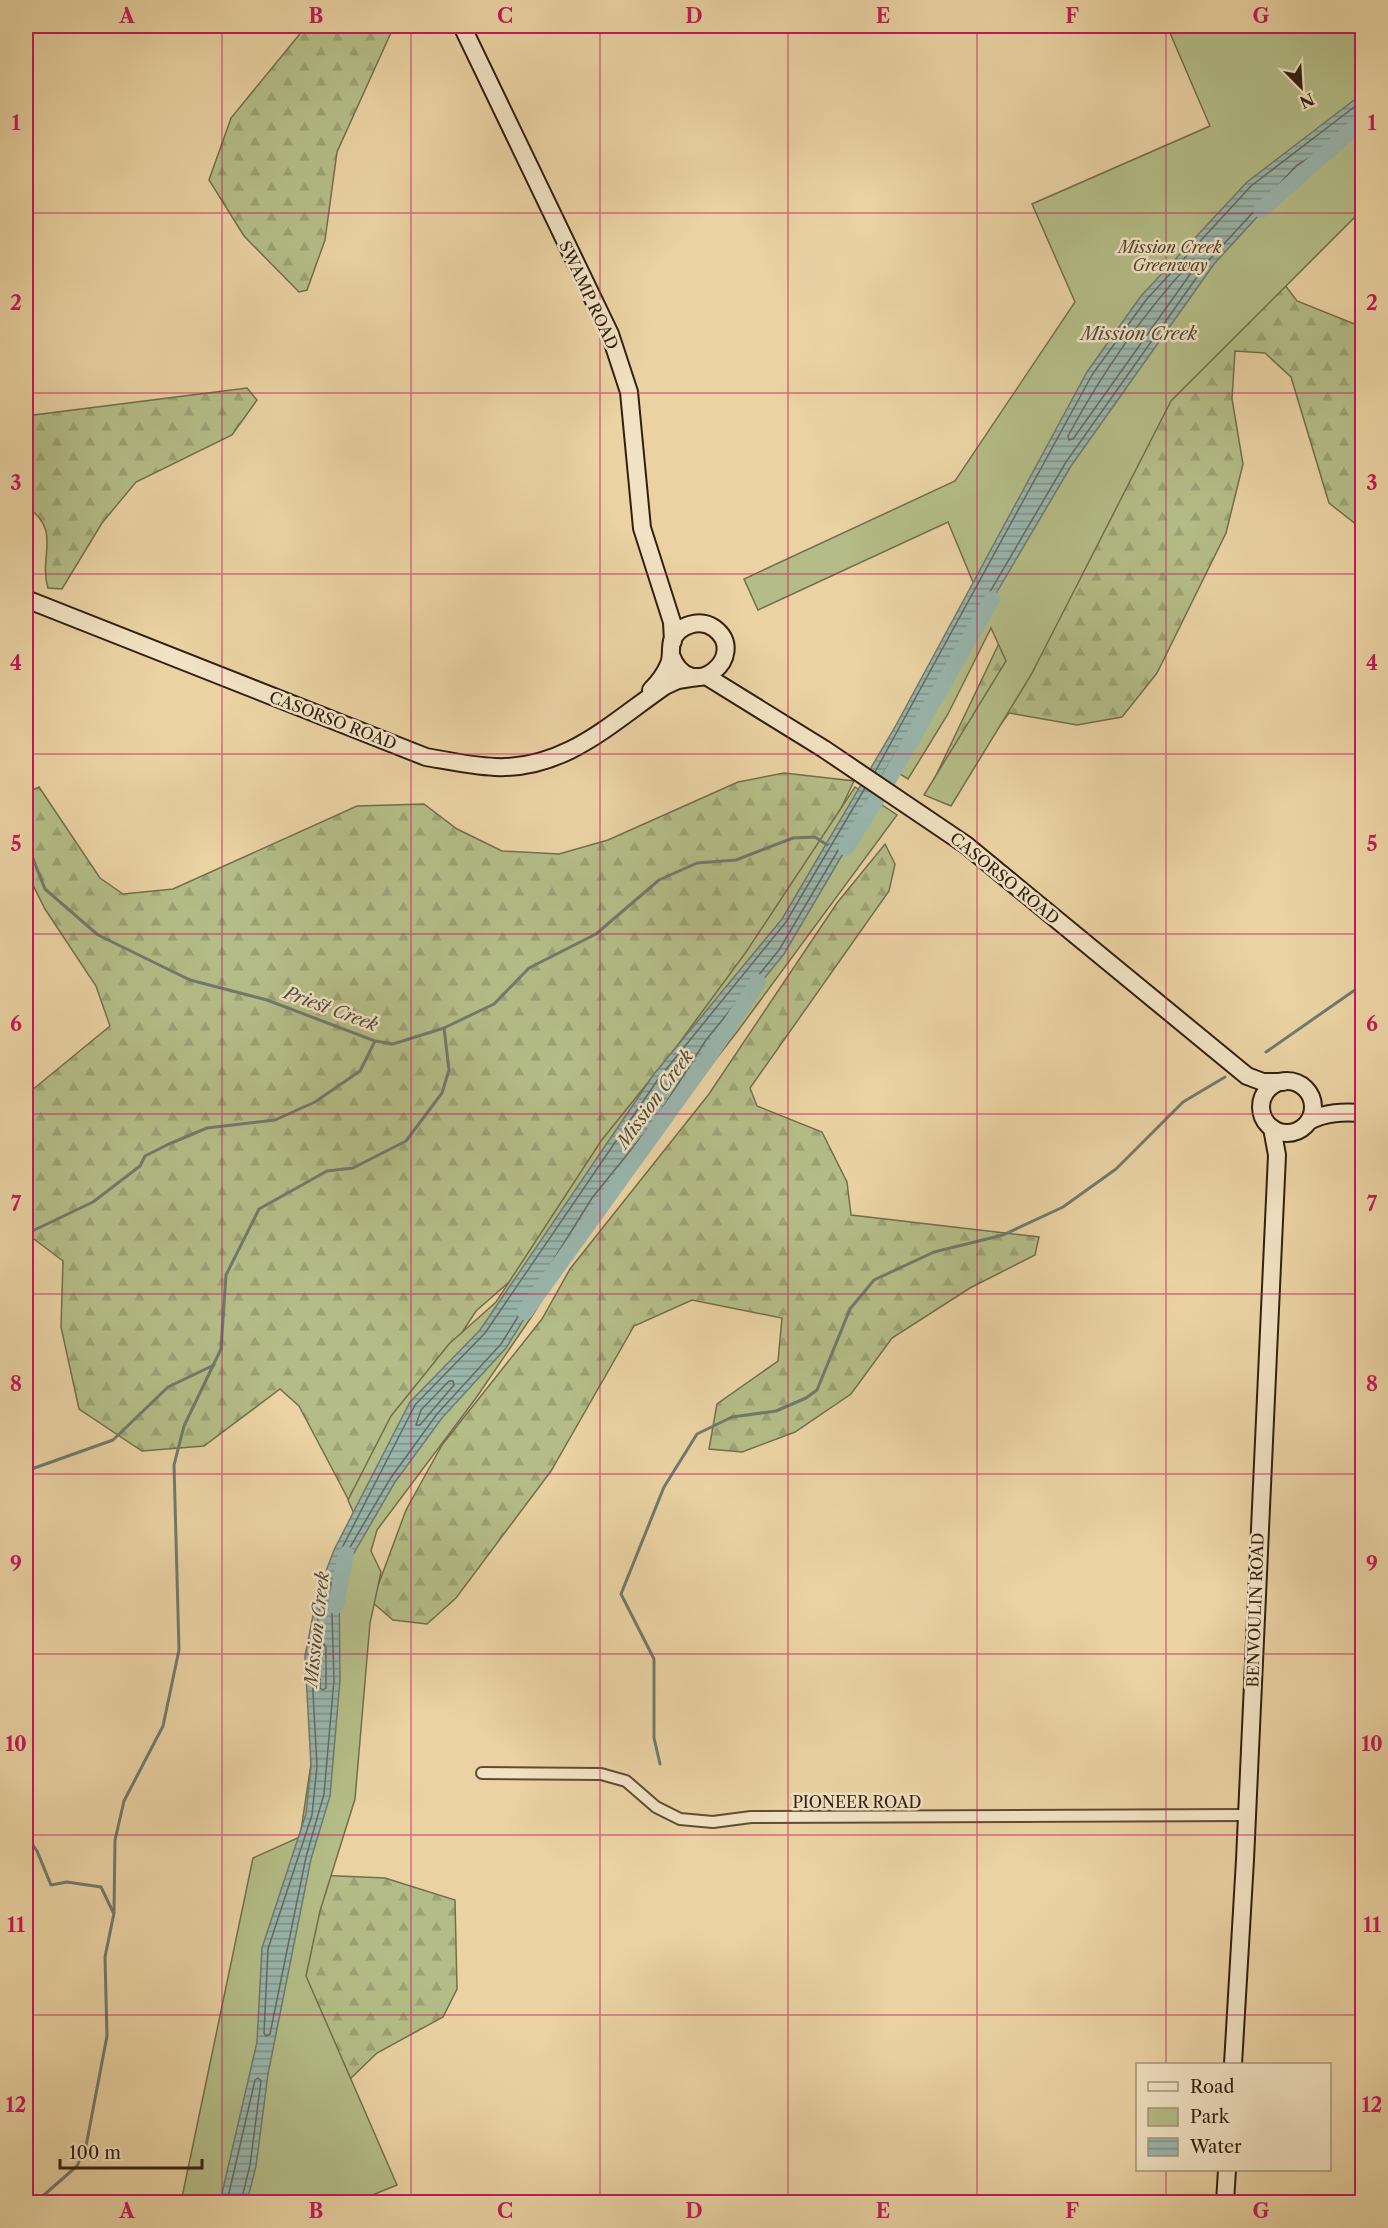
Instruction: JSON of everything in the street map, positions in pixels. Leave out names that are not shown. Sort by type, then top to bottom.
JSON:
[{"type":"main road","name":"SWAMP ROAD","points":[[462,26],[610,334],[629,392],[642,528],[672,622],[672,648]]},
{"type":"main road","name":"SWAMP ROAD","points":[[660,581],[686,615],[705,624]]},
{"type":"main road","name":"CASORSO ROAD","points":[[26,599],[426,757],[468,764],[495,767],[543,763],[573,751],[592,740],[638,704],[678,680],[701,677],[748,701],[966,844],[1248,1076],[1263,1082],[1283,1082]]},
{"type":"main road","points":[[705,624],[720,634],[725,650],[724,658],[714,673],[701,677],[680,670],[672,648],[676,634],[689,625],[705,624]]},
{"type":"main road","name":"CASORSO ROAD","points":[[638,704],[659,681],[672,648]]},
{"type":"main road","name":"CASORSO ROAD","points":[[724,658],[730,679],[748,701]]},
{"type":"main road","name":"CASORSO ROAD","points":[[1248,1076],[1262,1106]]},
{"type":"main road","points":[[1341,1112],[1311,1097],[1299,1084],[1283,1082],[1268,1090],[1262,1106],[1262,1114],[1272,1128],[1287,1133],[1320,1115],[1341,1112],[1362,1113]]},
{"type":"main road","points":[[1276,1155],[1303,1126],[1313,1105],[1311,1097]]},
{"type":"main road","name":"BENVOULIN ROAD","points":[[1233,2063],[1276,1155],[1272,1128]]},
{"type":"main road","points":[[1225,2202],[1227,2171]]},
{"type":"street","name":"PIONEER ROAD","points":[[482,1773],[601,1774],[626,1781],[656,1807],[680,1819],[713,1822],[751,1817],[1246,1815]]},
{"type":"green space","points":[[299,26],[394,26],[337,152],[325,240],[307,290],[299,292],[244,236],[209,180],[231,118],[299,35]]},
{"type":"green space","name":"Mission Creek Greenway","points":[[1167,26],[1362,26],[1362,210],[1171,401],[1031,675],[951,806],[924,795],[1006,661],[991,628],[948,714],[908,779],[882,763],[975,587],[948,522],[758,610],[744,579],[955,481],[1075,302],[1032,204],[1210,126]]},
{"type":"green space","points":[[1257,248],[1297,301],[1362,327],[1362,529],[1329,503],[1291,377],[1265,353],[1235,351],[1232,399],[1243,464],[1226,533],[1157,673],[1122,717],[1077,725],[1009,713],[956,785],[930,788],[1003,635]]},
{"type":"green space","points":[[247,388],[257,400],[232,435],[136,482],[102,523],[62,589],[48,588],[47,534],[37,515],[26,506],[26,416]]},
{"type":"green space","points":[[784,773],[854,781],[793,910],[541,1254],[476,1311],[374,1467],[356,1514],[299,1406],[280,1389],[204,1446],[142,1451],[79,1409],[61,1327],[63,1261],[26,1233],[26,1095],[110,1026],[96,986],[45,909],[26,871],[26,793],[39,787],[100,878],[123,894],[173,889],[357,806],[424,804],[457,829],[502,851],[559,854],[608,840],[738,782]]},
{"type":"green space","points":[[855,787],[897,815],[737,1032],[594,1215],[532,1316],[476,1398],[377,1530],[371,1551],[381,1572],[370,1623],[355,1799],[320,1911],[306,1976],[397,2185],[355,2202],[181,2202],[253,1858],[300,1837],[346,1530],[355,1516],[348,1500],[391,1416],[449,1344],[496,1302],[601,1141],[674,1050],[746,952]]},
{"type":"green space","points":[[885,844],[895,864],[889,891],[750,1088],[757,1106],[822,1132],[847,1182],[851,1215],[1039,1237],[1035,1255],[970,1288],[892,1338],[851,1394],[795,1432],[742,1452],[709,1449],[717,1404],[778,1361],[782,1318],[692,1300],[634,1326],[551,1471],[456,1598],[427,1624],[393,1620],[372,1602],[406,1510],[442,1445],[542,1319],[570,1269],[709,1094],[837,903]]},
{"type":"green space","points":[[316,1875],[385,1878],[455,1900],[457,1989],[443,2017],[377,2053],[348,2081],[261,2202]]},
{"type":"water","name":"Mission Creek","points":[[1362,94],[1362,129],[1347,143],[1300,170],[1214,264],[1071,466],[784,954],[711,1044],[660,1123],[597,1202],[506,1348],[442,1418],[395,1482],[339,1579],[340,1680],[330,1796],[311,1859],[268,2074],[256,2166],[247,2202],[220,2202],[257,2042],[262,1948],[306,1814],[311,1766],[305,1656],[317,1595],[334,1550],[410,1402],[480,1330],[654,1074],[782,919],[895,727],[1087,372],[1141,296],[1247,182]]},
{"type":"waterway","name":"Mission Creek","points":[[1261,210],[1362,121]]},
{"type":"waterway","name":"Mission Creek","points":[[846,848],[885,786],[992,599]]},
{"type":"waterway","name":"Priest Creek","points":[[26,841],[45,889],[98,935],[190,980],[267,1000],[375,1041],[393,1044],[444,1028],[494,1004],[529,968],[596,934],[659,880],[697,863],[736,860],[793,838],[815,837],[827,845]]},
{"type":"waterway","name":"Mission Creek","points":[[525,1312],[708,1058],[758,982]]},
{"type":"waterway","points":[[1266,1052],[1362,985]]},
{"type":"waterway","points":[[36,2202],[77,2166],[86,2146],[107,2036],[105,1957],[114,1913],[115,1840],[124,1801],[163,1726],[179,1650],[174,1465],[184,1426],[221,1349],[226,1275],[259,1209],[327,1171],[353,1168],[406,1141],[442,1093],[449,1070],[444,1028]]},
{"type":"waterway","points":[[26,1234],[93,1202],[140,1166],[145,1156],[169,1144],[207,1128],[275,1120],[315,1102],[360,1071],[375,1041]]},
{"type":"waterway","points":[[660,1764],[654,1738],[654,1659],[621,1594],[664,1487],[697,1434],[732,1417],[776,1411],[806,1398],[817,1390],[850,1309],[874,1280],[934,1252],[1003,1235],[1063,1207],[1116,1169],[1183,1102],[1225,1077]]},
{"type":"waterway","points":[[26,1471],[113,1440],[168,1387],[214,1365]]},
{"type":"waterway","name":"Mission Creek","points":[[336,1606],[346,1554]]},
{"type":"waterway","points":[[26,1835],[37,1851],[51,1885],[67,1882],[101,1887],[113,1912]]}]
